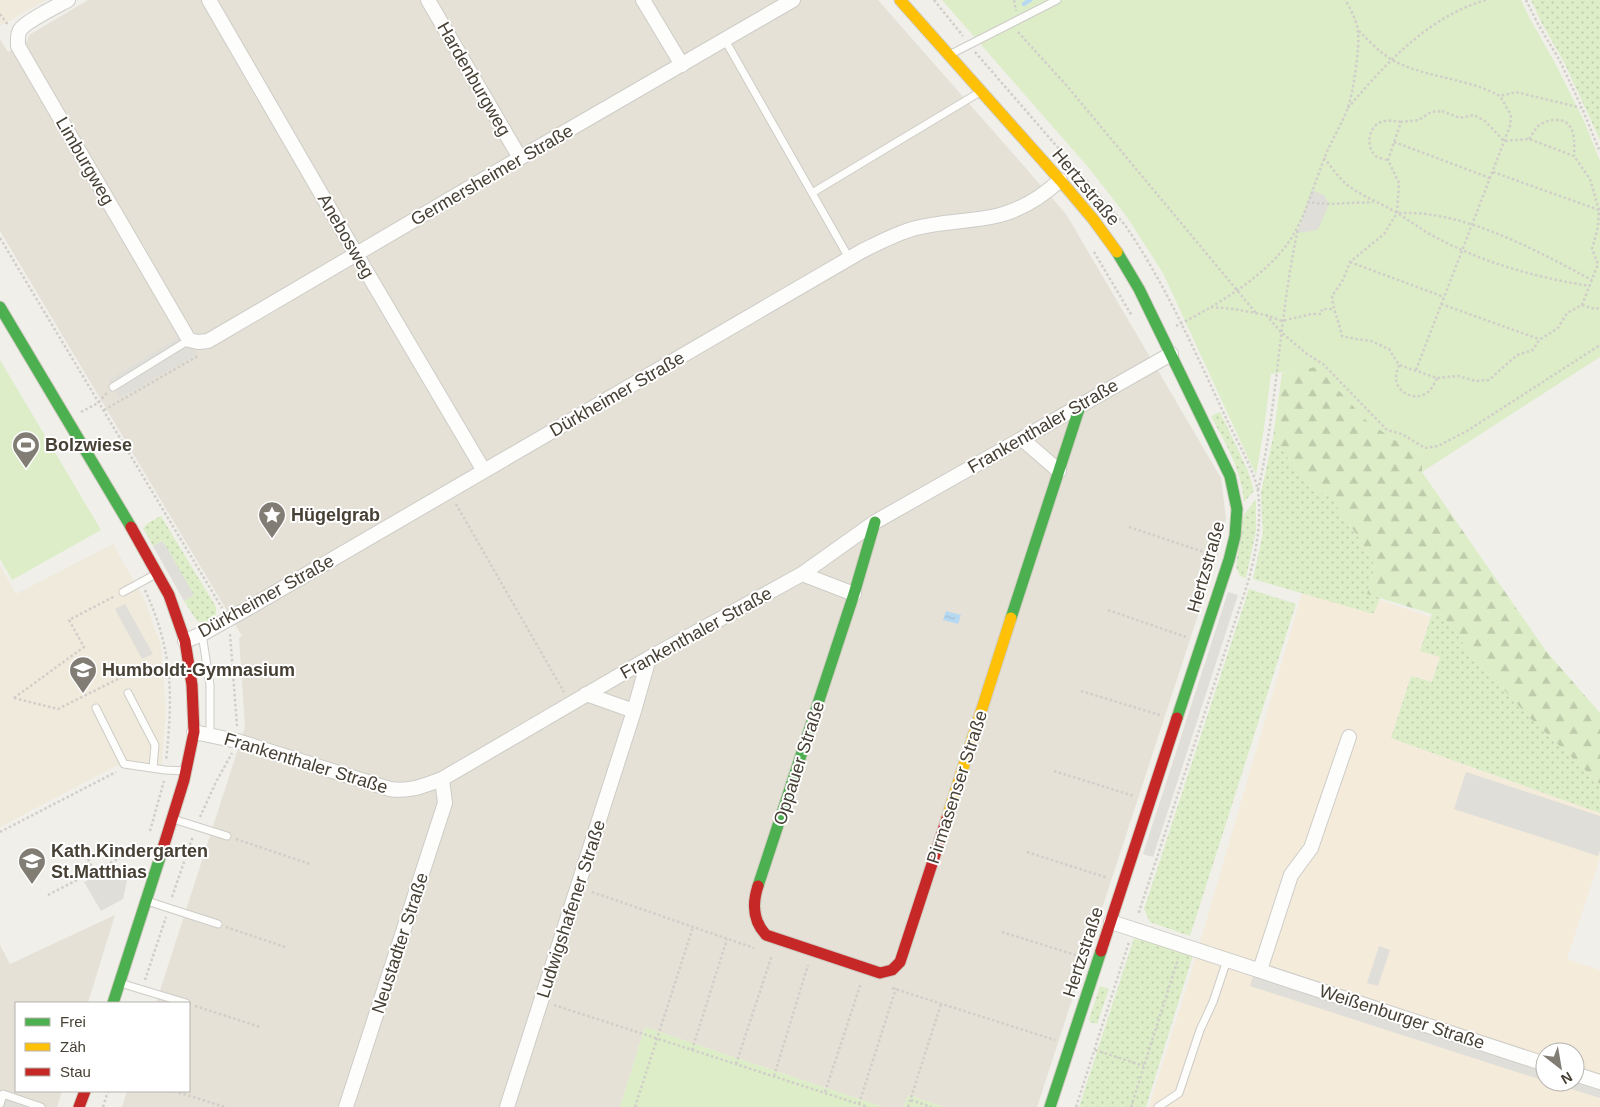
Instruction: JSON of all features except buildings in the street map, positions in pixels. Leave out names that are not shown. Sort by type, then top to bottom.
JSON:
[{"type":"street","name":"Limburgweg","points":[[68,0],[20,30],[17,38],[18,46],[189,340]]},
{"type":"street","name":"Anebosweg","points":[[210,0],[356,254],[484,471]]},
{"type":"street","name":"Hardenburgweg","points":[[428,0],[520,158]]},
{"type":"street","points":[[643,0],[682,65]]},
{"type":"street","name":"Germersheimer Straße","points":[[208,341],[793,0]]},
{"type":"street","name":"Hertzstraße","points":[[900,0],[1060,180],[1093,219],[1118,253],[1139,289],[1230,476],[1238,515],[1237,529],[1229,560],[1050,1107]]},
{"type":"street","name":"Dürkheimer Straße","points":[[185,641],[228,620],[849,258],[896,234],[915,228],[999,215],[1015,210],[1050,189],[1060,180]]},
{"type":"street","points":[[0,306],[158,573],[169,595],[185,641],[190,664],[194,732],[186,771],[173,818],[113,1002]]},
{"type":"street","points":[[189,340],[198,342],[208,341]]},
{"type":"street","name":"Frankenthaler Straße","points":[[194,732],[237,741],[390,789],[413,790],[442,779],[649,658],[802,574],[875,522],[1171,354]]},
{"type":"street","name":"Pirmasenser Straße","points":[[892,970],[900,962],[1080,406]]},
{"type":"street","points":[[1022,439],[1060,471]]},
{"type":"street","name":"Oppauer Straße","points":[[875,522],[854,594],[754,897],[756,920],[763,932],[770,937],[880,973],[892,970]]},
{"type":"street","points":[[802,574],[854,594]]},
{"type":"street","name":"Ludwigshafener Straße","points":[[508,1107],[634,711],[649,658]]},
{"type":"street","points":[[586,694],[634,711]]},
{"type":"street","points":[[1260,970],[1291,875],[1311,848],[1349,737]]},
{"type":"street","name":"Neustadter Straße","points":[[346,1107],[445,803],[442,779]]},
{"type":"street","name":"Weißenburger Straße","points":[[1111,922],[1535,1061]]},
{"type":"street","points":[[1585,1077],[1600,1082]]},
{"type":"street","points":[[79,1107],[85,1092]]},
{"type":"lane","points":[[948,55],[1057,0]]},
{"type":"lane","points":[[725,40],[849,258]]},
{"type":"lane","points":[[812,193],[980,92]]},
{"type":"lane","points":[[113,387],[189,340]]},
{"type":"lane","points":[[123,592],[158,573]]},
{"type":"lane","points":[[202,634],[210,685],[210,734]]},
{"type":"lane","points":[[128,693],[155,746],[153,768]]},
{"type":"lane","points":[[96,708],[124,764],[186,771]]},
{"type":"lane","points":[[173,818],[228,836]]},
{"type":"lane","points":[[146,901],[218,924]]},
{"type":"lane","points":[[1158,1107],[1179,1093],[1200,1030],[1213,1002],[1227,960]]},
{"type":"lane","points":[[120,982],[183,1002]]},
{"type":"lane","points":[[0,1104],[3,1094],[36,1106]]},
{"type":"path","points":[[934,0],[969,44],[1125,225],[1144,253],[1181,324],[1250,470],[1258,492]]},
{"type":"path","points":[[1344,0],[1348,5],[1358,30],[1356,66],[1348,109]]},
{"type":"path","points":[[1348,0],[1348,5]]},
{"type":"path","points":[[1076,1107],[1248,582],[1257,537],[1259,520],[1258,492],[1273,407],[1288,277],[1299,226],[1307,202],[1324,158],[1348,109],[1372,79],[1391,59],[1424,32],[1453,14],[1486,0]]},
{"type":"path","points":[[1526,0],[1560,61],[1600,152]]},
{"type":"path","points":[[1011,23],[1067,86],[1256,313]]},
{"type":"path","points":[[1358,30],[1391,59],[1417,70],[1489,90],[1500,96],[1511,115],[1510,126],[1493,172],[1416,370]]},
{"type":"path","points":[[1500,96],[1516,92],[1582,108]]},
{"type":"path","points":[[1388,160],[1377,157],[1369,148],[1369,137],[1374,127],[1382,121],[1392,120],[1401,122],[1419,120],[1431,112],[1442,112],[1460,118],[1474,116],[1485,121],[1504,141]]},
{"type":"path","points":[[1529,139],[1538,126],[1550,120],[1561,120],[1569,125],[1574,133],[1574,156]]},
{"type":"path","points":[[1401,122],[1388,160],[1399,183],[1397,213],[1384,234],[1350,262],[1343,280],[1332,296],[1333,310],[1338,317],[1342,336],[1356,340],[1371,341],[1388,349],[1399,365],[1437,378],[1458,376],[1475,380],[1489,380],[1517,355],[1533,350],[1539,340],[1558,328],[1567,313],[1582,305],[1599,264],[1592,249],[1598,226],[1599,210],[1590,179],[1574,156],[1529,139],[1504,141]]},
{"type":"path","points":[[1394,142],[1490,178]]},
{"type":"path","points":[[1324,158],[1346,184],[1397,213],[1415,226],[1462,250],[1494,263],[1569,283],[1590,286]]},
{"type":"path","points":[[1493,172],[1599,210]]},
{"type":"path","points":[[1307,202],[1329,204],[1375,202]]},
{"type":"path","points":[[1397,213],[1425,214],[1472,224],[1541,254],[1592,280]]},
{"type":"path","points":[[1161,334],[1211,306],[1264,268],[1282,252],[1299,226]]},
{"type":"path","points":[[0,238],[199,567],[228,620],[234,674],[237,741],[232,755],[216,782],[196,826],[142,989]]},
{"type":"path","points":[[1092,248],[1132,317]]},
{"type":"path","points":[[1350,262],[1444,297]]},
{"type":"path","points":[[1441,304],[1539,340]]},
{"type":"path","points":[[1582,305],[1595,309],[1600,308]]},
{"type":"path","points":[[1211,306],[1234,308],[1266,315],[1282,321],[1311,314],[1321,314],[1322,309],[1333,310]]},
{"type":"path","points":[[1266,315],[1281,332],[1307,354],[1323,364],[1386,430],[1402,434],[1425,448],[1438,446],[1466,431],[1600,345]]},
{"type":"path","points":[[104,410],[206,352],[208,341]]},
{"type":"path","points":[[1399,365],[1396,379],[1400,389],[1409,396],[1418,397],[1426,394],[1437,378]]},
{"type":"path","points":[[449,492],[571,703]]},
{"type":"path","points":[[1129,527],[1229,560]]},
{"type":"path","points":[[123,592],[70,620],[84,647],[14,698],[58,709],[130,673],[190,664]]},
{"type":"path","points":[[1108,610],[1202,642]]},
{"type":"path","points":[[143,852],[155,815],[166,770],[170,724],[169,666],[165,642]]},
{"type":"path","points":[[1081,691],[1176,720]]},
{"type":"path","points":[[0,832],[116,772]]},
{"type":"path","points":[[1054,772],[1150,801]]},
{"type":"path","points":[[228,836],[310,864]]},
{"type":"path","points":[[48,896],[145,845]]},
{"type":"path","points":[[1027,852],[1123,883]]},
{"type":"path","points":[[88,859],[94,872]]},
{"type":"path","points":[[218,924],[285,947]]},
{"type":"path","points":[[635,1107],[692,927]]},
{"type":"path","points":[[1002,932],[1098,962]]},
{"type":"path","points":[[692,1050],[727,940]]},
{"type":"path","points":[[1131,1107],[1182,945]]},
{"type":"path","points":[[736,1064],[772,954]]},
{"type":"path","points":[[774,1076],[808,964]]},
{"type":"path","points":[[860,1104],[896,989],[892,970]]},
{"type":"path","points":[[825,1093],[862,980]]},
{"type":"path","points":[[542,1000],[868,1107]]},
{"type":"path","points":[[190,1004],[260,1027]]},
{"type":"path","points":[[908,1107],[941,1004]]},
{"type":"path","points":[[1094,1050],[1144,1066]]},
{"type":"path","points":[[103,1107],[108,1092]]},
{"type":"path","points":[[177,1092],[225,1107]]},
{"type":"path","points":[[911,1100],[931,1107]]},
{"type":"shaded area","points":[[0,0],[46,0],[0,26]]},
{"type":"shaded area","points":[[88,0],[878,0],[1066,214],[1221,478],[1226,518],[1218,554],[1037,1107],[944,1107],[908,1095],[904,1107],[883,1107],[645,1027],[620,1107],[122,1107],[127,1092],[190,1092],[190,1002],[156,1002],[245,727],[239,638],[242,636],[0,231],[0,39],[8,52],[27,41],[29,35]]},
{"type":"shaded area","points":[[1312,190],[1324,195],[1329,204],[1318,230],[1297,233]]},
{"type":"shaded area","points":[[183,335],[197,354],[120,398],[109,380]]},
{"type":"shaded area","points":[[163,541],[194,595],[184,601],[153,546]]},
{"type":"shaded area","name":"Humboldt-Gymnasium","points":[[113,544],[144,599],[161,645],[166,713],[161,772],[116,766],[0,827],[0,565],[16,594]]},
{"type":"shaded area","points":[[1307,576],[1431,617],[1420,650],[1440,657],[1432,682],[1411,676],[1391,738],[1600,813],[1600,858],[1567,959],[1600,970],[1600,1107],[1149,1107],[1189,980]]},
{"type":"shaded area","points":[[1228,592],[1238,595],[1153,857],[1143,854]]},
{"type":"shaded area","points":[[125,604],[153,654],[142,659],[115,609]]},
{"type":"shaded area","points":[[1466,772],[1600,816],[1600,851],[1598,856],[1454,809]]},
{"type":"shaded area","points":[[118,865],[127,881],[123,899],[101,911],[84,882]]},
{"type":"shaded area","points":[[115,915],[88,1002],[15,1002],[15,1092],[62,1092],[57,1107],[0,1107],[0,945],[10,964]]},
{"type":"shaded area","points":[[1379,946],[1390,950],[1378,986],[1367,983]]},
{"type":"shaded area","points":[[1253,975],[1535,1066],[1535,1078],[1250,986]]},
{"type":"shaded area","points":[[1585,1082],[1600,1087],[1600,1098],[1581,1092],[1585,1092]]},
{"type":"shaded area","points":[[6,1098],[35,1107],[3,1107]]},
{"type":"green space","points":[[942,0],[1521,0],[1584,121],[1600,161],[1600,357],[1422,472],[1422,463],[1418,451],[1395,440],[1367,421],[1317,367],[1271,374],[1256,475],[1163,273],[1127,217],[1088,167]]},
{"type":"green space","points":[[1531,0],[1600,0],[1600,140],[1564,62],[1541,22]]},
{"type":"green space","name":"Bolzwiese","points":[[0,360],[101,530],[12,580],[0,559]]},
{"type":"green space","points":[[1317,366],[1367,421],[1395,440],[1418,451],[1422,463],[1422,472],[1546,651],[1600,713],[1600,784],[1532,720],[1476,660],[1442,615],[1432,614],[1367,594],[1375,566],[1361,541],[1332,499],[1308,484],[1273,438],[1282,373]]},
{"type":"green space","points":[[1220,412],[1248,471],[1254,491],[1244,502],[1236,467],[1211,416]]},
{"type":"green space","points":[[1273,438],[1308,484],[1332,499],[1361,541],[1375,566],[1367,594],[1380,598],[1374,613],[1253,579],[1263,533],[1261,492]]},
{"type":"green space","points":[[1256,499],[1256,531],[1246,578],[1240,576],[1236,567],[1243,516]]},
{"type":"green space","points":[[161,516],[216,607],[216,617],[206,623],[197,621],[184,601],[193,595],[163,541],[153,546],[143,528]]},
{"type":"green space","points":[[1249,589],[1296,604],[1190,936],[1150,922],[1144,909]]},
{"type":"green space","points":[[1432,614],[1442,615],[1476,660],[1532,720],[1600,784],[1600,813],[1391,738],[1411,676],[1432,682],[1440,657],[1420,651]]},
{"type":"green space","points":[[1134,938],[1193,955],[1146,1107],[1079,1107]]},
{"type":"green space","points":[[1100,986],[1109,989],[1097,1024],[1090,1022],[1089,1019]]},
{"type":"green space","points":[[645,1027],[883,1107],[620,1107]]},
{"type":"green space","points":[[908,1095],[944,1107],[904,1107]]},
{"type":"water","points":[[946,611],[961,615],[958,624],[943,620]]},
{"type":"waterway","points":[[1024,4],[1030,0]]},
{"type":"traffic: fast","points":[[1117,252],[1139,289],[1230,476],[1237,509],[1235,536],[1229,560],[1177,718]]},
{"type":"traffic: fast","points":[[0,307],[131,527]]},
{"type":"traffic: fast","points":[[1011,618],[1080,406]]},
{"type":"traffic: fast","points":[[758,886],[854,594],[875,522]]},
{"type":"traffic: fast","points":[[113,1002],[163,848]]},
{"type":"traffic: fast","points":[[1050,1107],[1101,951]]},
{"type":"traffic: slow","points":[[900,0],[1060,180],[1093,219],[1117,252]]},
{"type":"traffic: slow","points":[[947,818],[1011,618]]},
{"type":"traffic: jam","points":[[131,527],[169,595],[185,641],[192,685],[194,732],[184,780],[163,848]]},
{"type":"traffic: jam","points":[[1101,951],[1177,718]]},
{"type":"traffic: jam","points":[[758,886],[754,906],[758,924],[766,935],[880,973],[892,970],[900,962],[947,818]]},
{"type":"traffic: jam","points":[[79,1107],[85,1092]]},
{"type":"place","name":"Bolzwiese","points":[[26,469]]},
{"type":"place","name":"Hügelgrab","points":[[272,539]]},
{"type":"place","name":"Humboldt-Gymnasium","points":[[83,694]]},
{"type":"place","name":"Kath.Kindergarten St.Matthias","points":[[32,885]]}]
